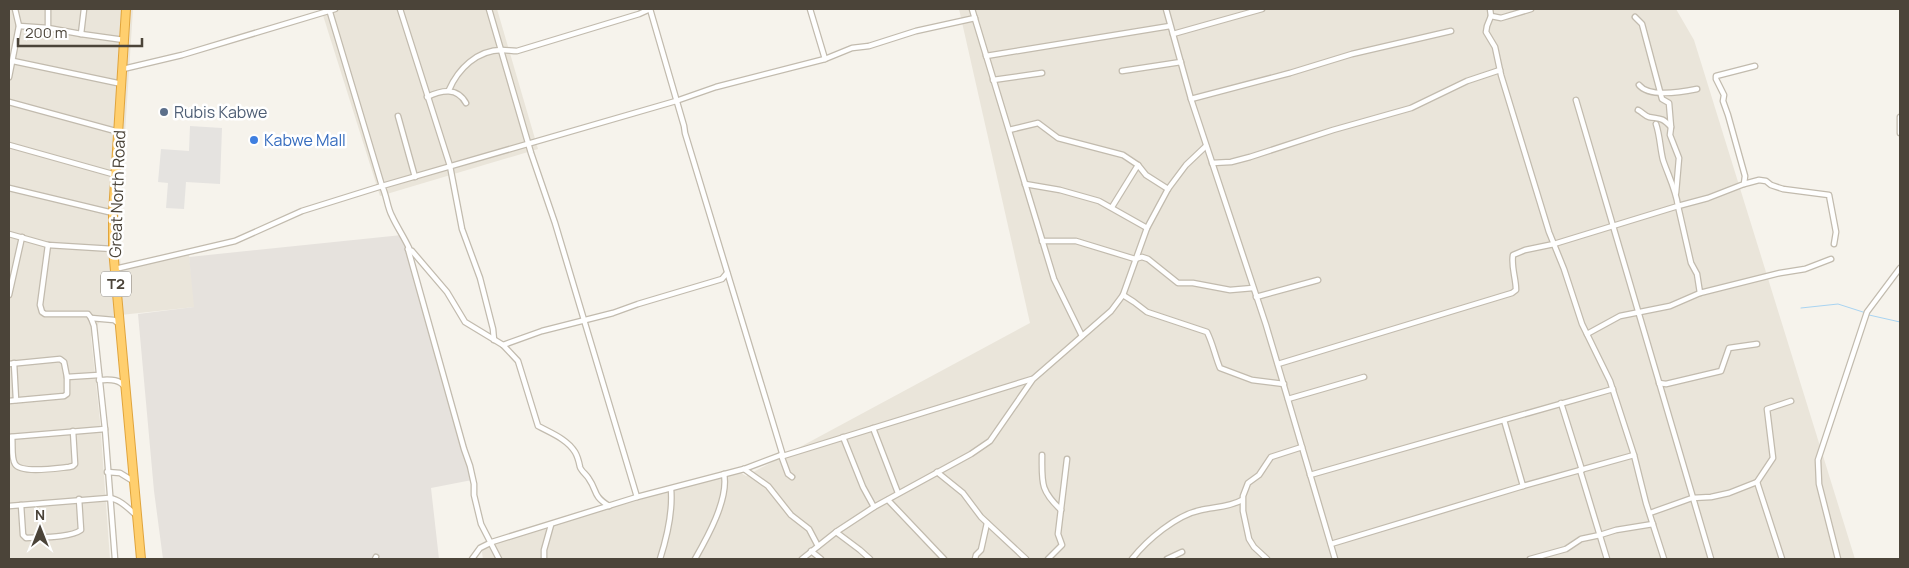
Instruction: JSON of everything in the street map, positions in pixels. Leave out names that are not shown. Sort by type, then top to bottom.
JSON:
[{"type":"highway","name":"Great North Road","points":[[126,9],[113,213],[113,249],[141,559]]},
{"type":"street","points":[[9,77],[19,26],[15,9]]},
{"type":"street","points":[[48,9],[48,28]]},
{"type":"street","points":[[81,34],[84,9]]},
{"type":"street","points":[[123,69],[182,54],[331,9],[390,211],[409,248],[470,466],[481,524],[499,559]]},
{"type":"street","points":[[400,9],[450,166],[462,229],[480,278],[494,340]]},
{"type":"street","points":[[489,9],[528,143],[555,223],[637,497]]},
{"type":"street","points":[[449,90],[455,76],[474,58],[482,54],[502,50],[517,50],[639,14],[650,9],[782,455],[788,474],[792,477]]},
{"type":"street","points":[[810,9],[825,59]]},
{"type":"street","points":[[972,9],[1042,242],[1058,289],[1082,336]]},
{"type":"street","points":[[1166,9],[1191,99],[1278,364],[1334,559]]},
{"type":"street","points":[[1173,34],[1262,9]]},
{"type":"street","points":[[1490,9],[1491,16],[1486,32],[1494,47],[1554,244],[1587,334],[1613,389],[1664,559]]},
{"type":"street","points":[[1491,16],[1501,18],[1531,9]]},
{"type":"street","points":[[1636,17],[1642,24],[1662,99],[1669,103],[1670,135],[1679,158],[1677,170],[1678,206],[1691,263],[1697,274],[1700,293]]},
{"type":"street","points":[[115,269],[235,240],[302,211],[676,101],[716,87],[825,59],[852,48],[869,46],[916,31],[975,18]]},
{"type":"street","points":[[19,26],[48,28],[124,40]]},
{"type":"street","points":[[986,56],[1170,26]]},
{"type":"street","points":[[1191,99],[1290,73],[1352,54],[1451,31]]},
{"type":"street","points":[[13,61],[122,85]]},
{"type":"street","points":[[1122,71],[1180,62]]},
{"type":"street","points":[[1744,184],[1745,176],[1723,102],[1724,95],[1716,76],[1756,66]]},
{"type":"street","points":[[1212,163],[1231,162],[1250,157],[1333,130],[1411,108],[1467,81],[1500,70]]},
{"type":"street","points":[[993,80],[1042,73]]},
{"type":"street","points":[[1639,85],[1646,91],[1661,93],[1697,89]]},
{"type":"street","points":[[427,97],[440,91],[449,90],[458,94],[466,103]]},
{"type":"street","points":[[1576,100],[1710,559]]},
{"type":"street","points":[[9,102],[118,132]]},
{"type":"street","points":[[1638,110],[1647,116],[1665,120],[1671,127]]},
{"type":"street","points":[[398,116],[415,178]]},
{"type":"street","points":[[1900,116],[1900,133]]},
{"type":"street","points":[[1009,130],[1037,123],[1058,138],[1116,153],[1138,165],[1146,175],[1168,189]]},
{"type":"street","points":[[1656,124],[1661,141],[1662,156],[1677,197]]},
{"type":"street","points":[[9,144],[116,175]]},
{"type":"street","points":[[802,559],[836,532],[874,507],[971,454],[990,440],[1034,379],[1111,311],[1123,295],[1147,228],[1168,189],[1186,165],[1206,146]]},
{"type":"street","points":[[1112,207],[1138,165]]},
{"type":"street","points":[[1278,364],[1512,293],[1516,290],[1512,262],[1513,255],[1525,250],[1554,244],[1708,198],[1759,180],[1766,181],[1783,189],[1829,195],[1836,232],[1834,244]]},
{"type":"street","points":[[1025,184],[1060,190],[1099,201],[1147,228]]},
{"type":"street","points":[[9,188],[113,213]]},
{"type":"street","points":[[9,234],[48,244],[113,249]]},
{"type":"street","points":[[9,295],[22,237]]},
{"type":"street","points":[[1042,242],[1076,241],[1135,259],[1142,257],[1153,262],[1160,270],[1178,283],[1193,283],[1222,290],[1253,288]]},
{"type":"street","points":[[48,244],[40,304],[42,312],[45,314],[81,313],[88,314],[91,318],[105,429],[115,559]]},
{"type":"street","points":[[408,249],[414,252],[447,292],[465,322],[503,345],[520,364],[538,426],[551,432],[571,448],[579,460],[580,469],[592,483],[594,492],[601,501],[609,506]]},
{"type":"street","points":[[1587,334],[1620,316],[1670,306],[1700,293],[1780,273],[1805,269],[1831,259]]},
{"type":"street","points":[[1838,559],[1819,484],[1818,460],[1867,312],[1900,268]]},
{"type":"street","points":[[9,270],[15,272]]},
{"type":"street","points":[[503,345],[542,331],[613,313],[724,278],[727,273]]},
{"type":"street","points":[[724,278],[730,281]]},
{"type":"street","points":[[1256,297],[1318,280]]},
{"type":"street","points":[[1123,295],[1147,312],[1207,332],[1211,346],[1217,354],[1220,368],[1252,380],[1284,384]]},
{"type":"street","points":[[91,318],[114,320],[120,325]]},
{"type":"street","points":[[1659,383],[1666,384],[1721,371],[1729,348],[1757,344]]},
{"type":"street","points":[[9,400],[16,400],[64,396],[67,394],[67,377],[63,360],[11,364],[16,400]]},
{"type":"street","points":[[67,377],[114,380],[122,383],[125,387]]},
{"type":"street","points":[[1288,399],[1364,377]]},
{"type":"street","points":[[472,559],[480,548],[490,543],[637,497],[744,469],[782,455],[1034,379]]},
{"type":"street","points":[[1310,475],[1613,389]]},
{"type":"street","points":[[1650,513],[1692,498],[1730,493],[1757,482],[1773,458],[1767,409],[1791,401]]},
{"type":"street","points":[[1561,403],[1607,559]]},
{"type":"street","points":[[1504,420],[1523,486]]},
{"type":"street","points":[[874,428],[898,493]]},
{"type":"street","points":[[73,431],[75,464],[73,466],[28,470],[19,468],[14,463],[10,437],[73,431],[105,429]]},
{"type":"street","points":[[843,437],[874,507]]},
{"type":"street","points":[[1267,559],[1254,547],[1249,539],[1242,500],[1248,483],[1260,474],[1272,458],[1302,447]]},
{"type":"street","points":[[1042,455],[1043,489],[1052,502],[1061,510]]},
{"type":"street","points":[[1331,544],[1523,486],[1634,455]]},
{"type":"street","points":[[1048,559],[1062,546],[1058,534],[1067,459]]},
{"type":"street","points":[[744,469],[768,486],[791,515],[809,529],[818,546]]},
{"type":"street","points":[[107,472],[120,473],[135,482]]},
{"type":"street","points":[[937,472],[963,493],[987,523],[1026,559]]},
{"type":"street","points":[[695,559],[705,542],[722,500],[725,484],[724,474]]},
{"type":"street","points":[[1757,482],[1782,559]]},
{"type":"street","points":[[660,559],[670,520],[671,489]]},
{"type":"street","points":[[9,506],[79,499],[114,498],[138,517]]},
{"type":"street","points":[[21,504],[23,535],[26,538],[51,536],[76,533],[81,530],[79,499]]},
{"type":"street","points":[[888,500],[944,559]]},
{"type":"street","points":[[1132,559],[1145,543],[1176,522],[1193,513],[1237,503],[1242,500]]},
{"type":"street","points":[[975,559],[981,550],[987,523]]},
{"type":"street","points":[[1530,559],[1546,557],[1566,549],[1580,539],[1616,530],[1653,524]]},
{"type":"street","points":[[544,559],[544,550],[551,525]]},
{"type":"street","points":[[836,532],[870,559]]},
{"type":"street","points":[[811,552],[821,559]]},
{"type":"street","points":[[1167,559],[1182,552]]},
{"type":"shaded area","points":[[9,9],[133,9],[125,133],[121,269],[189,255],[195,307],[102,317],[91,337],[100,421],[110,559],[9,559]]},
{"type":"shaded area","points":[[321,9],[497,9],[538,149],[380,196]]},
{"type":"shaded area","points":[[959,9],[1676,9],[1694,40],[1855,559],[483,559],[481,546],[499,537],[736,470],[746,476],[1030,323]]},
{"type":"shaded area","points":[[190,126],[222,128],[220,184],[186,182],[184,209],[166,208],[168,183],[158,182],[161,149],[189,151]]},
{"type":"shaded area","points":[[402,235],[472,480],[431,488],[439,559],[163,559],[154,491],[138,314],[194,307],[189,257]]},
{"type":"waterway","points":[[1801,308],[1838,304],[1866,313]]},
{"type":"waterway","points":[[1869,315],[1900,322]]},
{"type":"place","name":"Rubis Kabwe","points":[[164,112]]},
{"type":"place","name":"Kabwe Mall","points":[[254,140]]}]
